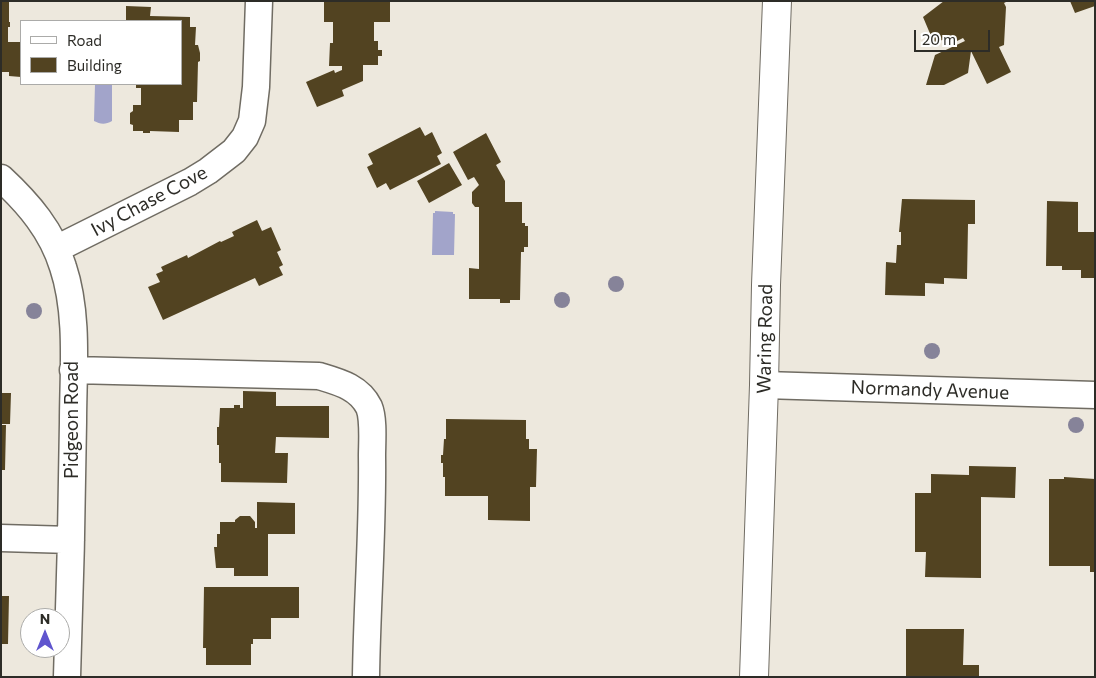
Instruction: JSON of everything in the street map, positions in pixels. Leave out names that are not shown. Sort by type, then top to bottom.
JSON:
[{"type":"main road","name":"Waring Road","points":[[754,677],[777,1]]},
{"type":"street","name":"Ivy Chase Cove","points":[[56,249],[190,182],[234,151],[245,137],[252,121],[256,87],[259,1]]},
{"type":"street","name":"Pidgeon Road","points":[[3,180],[44,225],[64,269],[72,314],[73,370],[68,677]]},
{"type":"street","points":[[73,370],[319,376],[344,383],[362,396],[370,409],[373,496],[366,677]]},
{"type":"street","name":"Normandy Avenue","points":[[764,386],[1095,395]]},
{"type":"street","points":[[1,538],[71,540]]},
{"type":"shaded area","points":[[95,85],[112,85],[112,121],[100,123],[94,121]]},
{"type":"shaded area","points":[[435,211],[453,212],[455,214],[454,255],[432,255],[433,213]]},
{"type":"building","points":[[1,1],[9,1],[10,27],[8,27],[8,42],[20,42],[20,77],[9,76],[9,72],[1,72]]},
{"type":"building","points":[[324,1],[390,1],[390,22],[374,22],[374,41],[378,41],[378,50],[382,50],[382,56],[378,56],[378,65],[363,65],[363,81],[342,90],[344,96],[317,107],[306,82],[334,70],[335,73],[342,70],[342,66],[329,66],[330,43],[333,43],[333,22],[324,22]]},
{"type":"building","points":[[944,1],[1008,1],[1004,3],[1006,7],[1004,45],[999,47],[1011,72],[987,84],[971,51],[968,73],[944,85],[926,85],[935,55],[965,41],[963,38],[955,42],[953,36],[934,43],[923,17]]},
{"type":"building","points":[[1070,1],[1095,1],[1095,6],[1075,13]]},
{"type":"building","points":[[126,6],[151,7],[150,16],[190,17],[190,27],[196,27],[195,45],[198,45],[200,53],[197,102],[193,102],[193,120],[179,120],[179,132],[150,131],[150,133],[143,133],[143,131],[133,131],[133,125],[130,124],[130,113],[133,111],[133,105],[141,105],[141,88],[136,88],[136,85],[182,85],[182,20],[126,20]]},
{"type":"building","points":[[420,127],[425,136],[432,132],[442,153],[437,156],[441,164],[390,190],[386,183],[377,188],[367,167],[373,164],[368,154]]},
{"type":"building","points":[[486,133],[501,162],[496,165],[505,181],[505,202],[522,202],[522,223],[528,226],[528,247],[524,247],[524,252],[521,252],[520,300],[510,300],[510,303],[500,303],[500,299],[469,299],[469,268],[479,269],[479,207],[475,207],[472,203],[472,192],[479,185],[474,177],[468,180],[453,152]]},
{"type":"building","points":[[449,163],[462,185],[429,203],[417,181]]},
{"type":"building","points":[[902,199],[975,200],[975,224],[968,224],[967,279],[944,278],[944,284],[925,283],[925,296],[885,295],[886,262],[896,263],[897,245],[901,245],[901,232],[899,232]]},
{"type":"building","points":[[1047,201],[1078,202],[1078,232],[1095,232],[1095,278],[1081,278],[1081,270],[1062,270],[1062,266],[1046,266]]},
{"type":"building","points":[[257,220],[262,231],[271,227],[281,250],[277,252],[283,265],[279,267],[283,275],[259,286],[255,278],[163,320],[148,287],[160,282],[156,274],[163,271],[161,267],[187,255],[188,258],[220,241],[234,236],[232,232]]},
{"type":"building","points":[[243,391],[276,392],[276,406],[329,406],[329,438],[276,437],[275,453],[288,453],[287,483],[221,482],[221,463],[219,463],[219,445],[217,445],[220,408],[234,408],[234,405],[240,405],[240,408],[243,408]]},
{"type":"building","points":[[1,393],[11,393],[10,424],[1,424]]},
{"type":"building","points":[[446,419],[526,420],[526,439],[529,439],[529,449],[537,449],[536,487],[530,487],[530,521],[488,520],[488,496],[445,496],[445,477],[443,477],[441,455],[443,455],[444,439],[446,439]]},
{"type":"building","points":[[1,425],[6,425],[5,470],[1,470]]},
{"type":"building","points":[[969,466],[1016,467],[1015,498],[981,497],[981,578],[925,577],[926,552],[915,552],[915,493],[931,493],[931,474],[969,475]]},
{"type":"building","points":[[1064,477],[1095,479],[1095,572],[1090,572],[1090,566],[1049,566],[1049,479],[1064,479]]},
{"type":"building","points":[[257,502],[295,503],[295,534],[268,534],[268,576],[234,576],[234,568],[216,568],[214,547],[217,547],[217,534],[220,534],[220,522],[235,522],[240,516],[250,516],[255,522],[255,528],[257,528]]},
{"type":"building","points":[[204,587],[299,587],[299,618],[271,618],[271,639],[253,639],[253,644],[251,644],[251,665],[206,665],[206,648],[203,648]]},
{"type":"building","points":[[1,596],[9,596],[8,644],[1,644]]},
{"type":"building","points":[[906,629],[964,629],[963,665],[979,665],[979,677],[906,677]]}]
